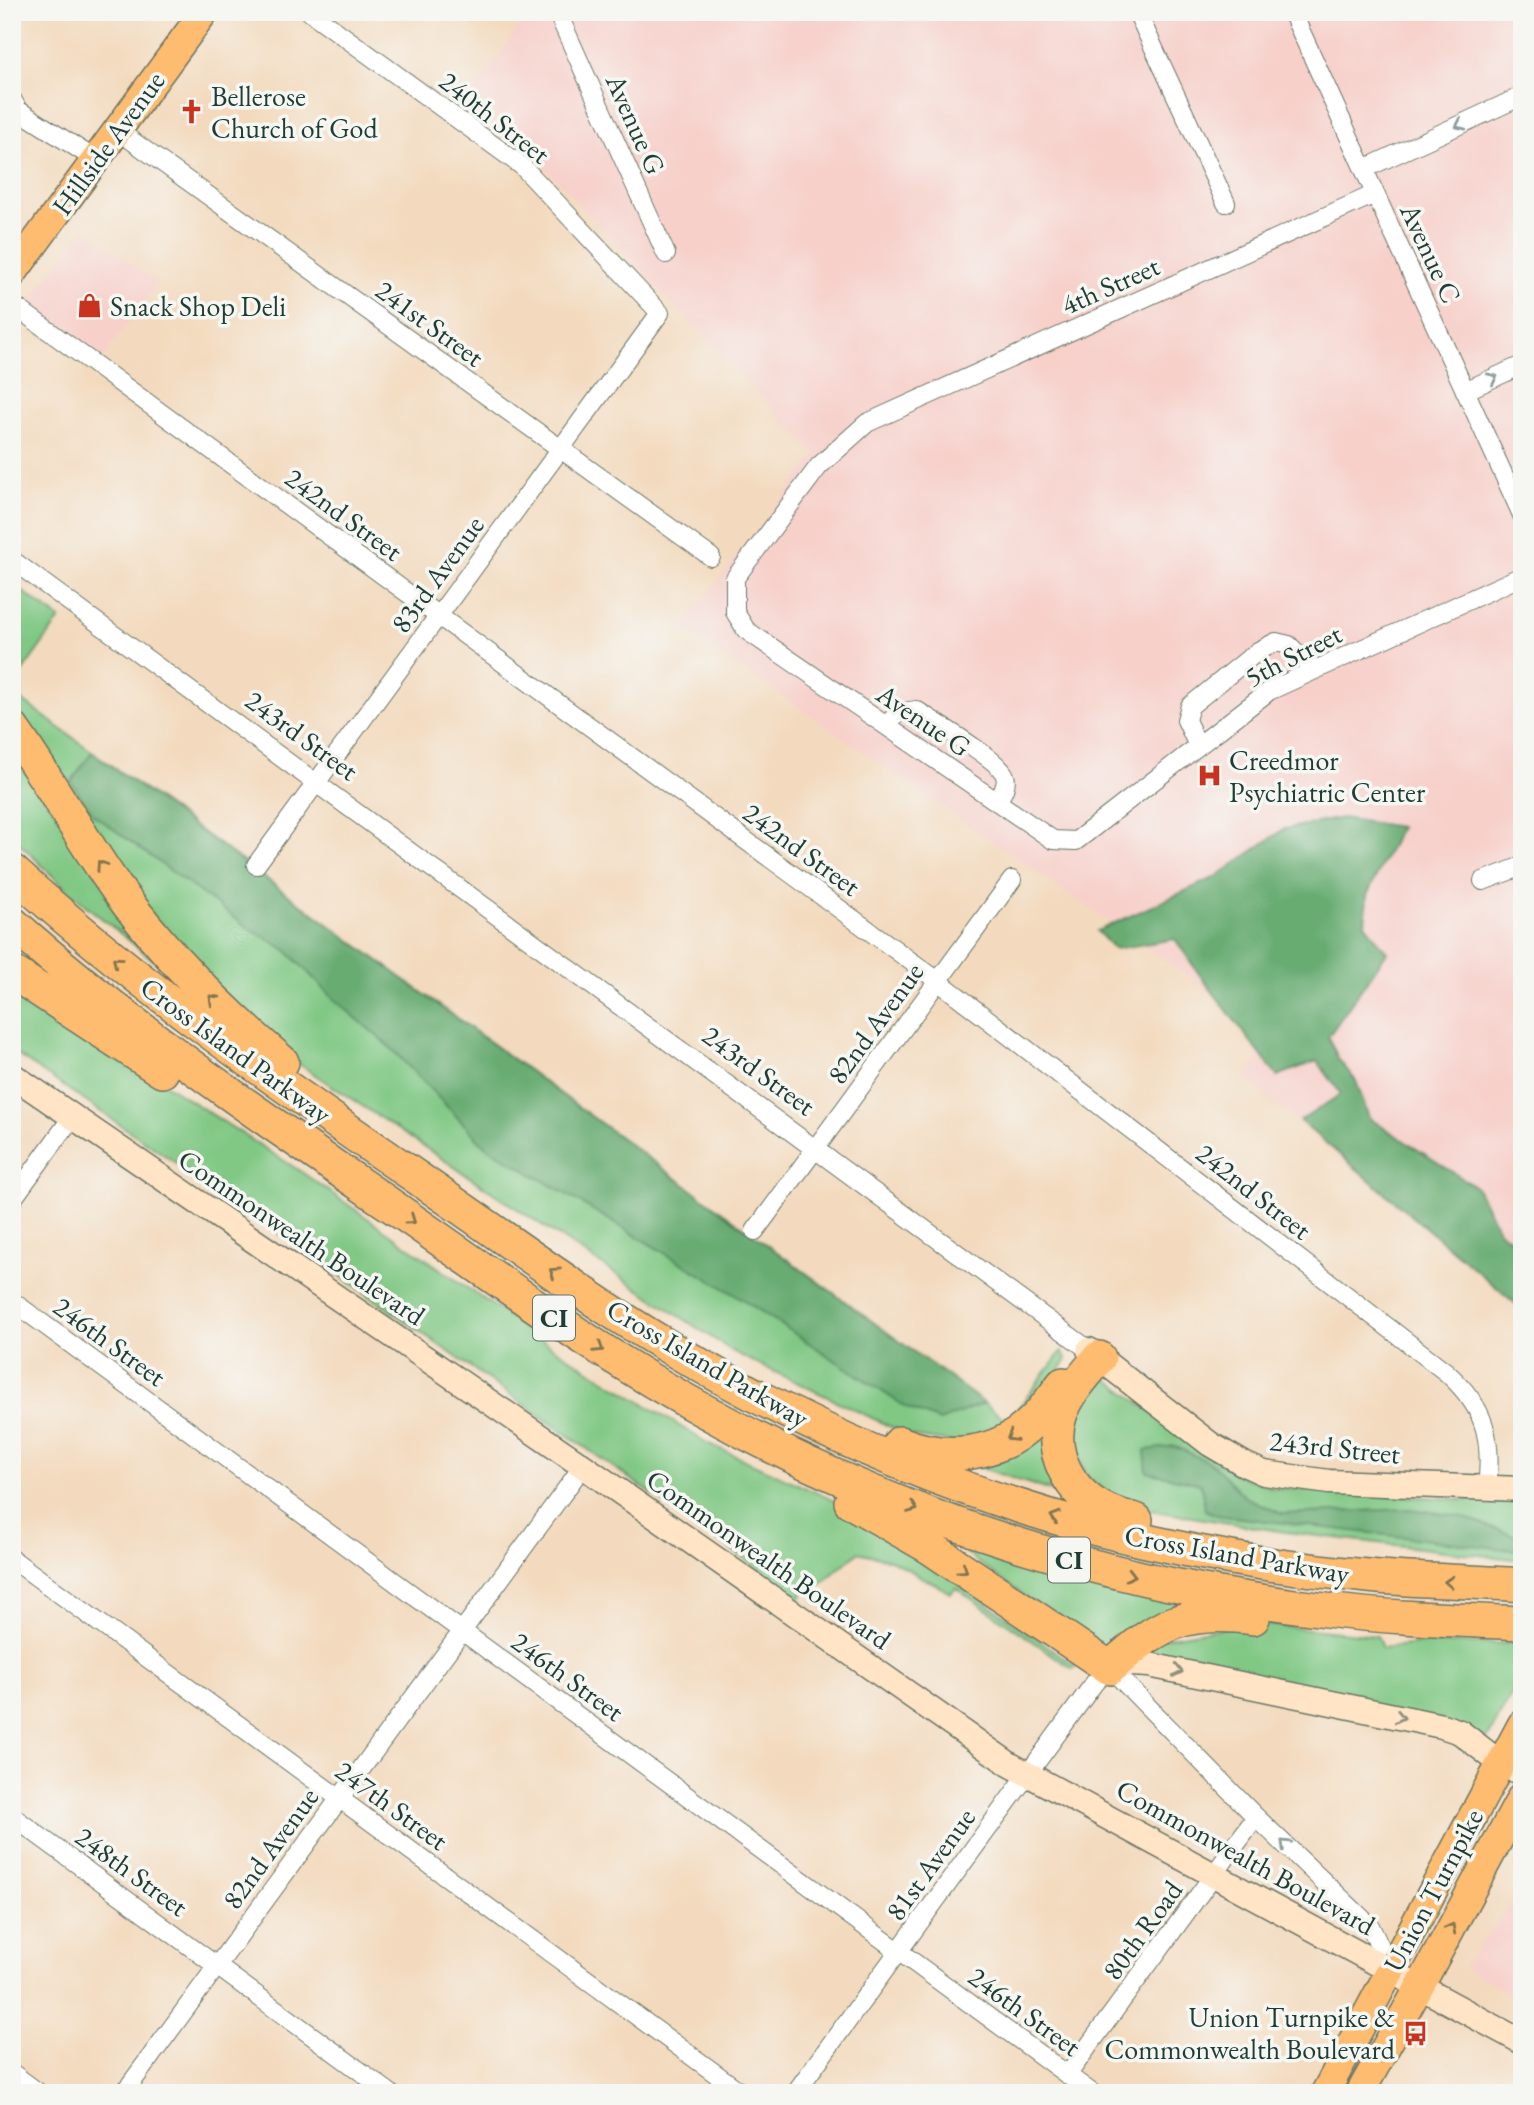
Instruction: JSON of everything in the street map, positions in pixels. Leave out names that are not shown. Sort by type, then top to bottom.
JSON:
[{"type":"highway","points":[[12,728],[118,890],[173,958],[243,1028],[304,1078],[391,1160]]},
{"type":"highway","name":"Cross Island Parkway","points":[[12,870],[172,1005],[265,1074],[627,1320],[669,1347],[759,1397],[900,1463],[1059,1518],[1147,1541],[1253,1562],[1362,1576],[1522,1585]]},
{"type":"highway","name":"Cross Island Parkway","points":[[12,923],[71,974],[174,1055],[594,1345],[647,1379],[818,1469],[926,1513],[1001,1539],[1064,1558],[1195,1590],[1326,1610],[1394,1617],[1522,1623]]},
{"type":"highway","points":[[12,972],[238,1122],[355,1181]]},
{"type":"highway","points":[[759,1397],[848,1420],[920,1451],[961,1454],[1000,1444],[1024,1430],[1094,1354]]},
{"type":"highway","points":[[1094,1354],[1069,1397],[1059,1418],[1057,1431],[1059,1455],[1066,1474],[1087,1499],[1117,1515],[1263,1546],[1362,1576]]},
{"type":"highway","points":[[761,1441],[835,1494],[931,1548],[1110,1668],[1160,1627],[1185,1619],[1232,1615],[1295,1624],[1394,1617]]},
{"type":"main road","name":"Hillside Avenue","points":[[12,274],[204,12]]},
{"type":"main road","name":"Union Turnpike","points":[[1325,2093],[1391,1970],[1512,1768],[1522,1724]]},
{"type":"main road","name":"Union Turnpike","points":[[1360,2093],[1522,1796]]},
{"type":"street","name":"240th Street","points":[[310,12],[522,166],[660,313]]},
{"type":"street","points":[[1137,12],[1226,203]]},
{"type":"street","name":"Avenue C","points":[[1292,12],[1522,515]]},
{"type":"street","name":"Avenue G","points":[[563,14],[666,254]]},
{"type":"street","points":[[1364,169],[1522,96]]},
{"type":"street","points":[[14,107],[96,160]]},
{"type":"street","name":"241st Street","points":[[117,131],[711,557]]},
{"type":"street","name":"4th Street","points":[[746,630],[735,612],[736,578],[819,466],[867,423],[1375,194]]},
{"type":"street","name":"242nd Street","points":[[12,304],[938,981],[1456,1381],[1474,1403],[1486,1427],[1490,1455],[1487,1488]]},
{"type":"street","name":"83rd Avenue","points":[[256,865],[660,313]]},
{"type":"street","points":[[1465,391],[1522,365]]},
{"type":"street","name":"243rd Street","points":[[12,560],[1094,1354],[1210,1444],[1264,1473],[1329,1482],[1522,1489]]},
{"type":"street","name":"5th Street","points":[[1076,841],[1269,691],[1522,576]]},
{"type":"street","name":"Avenue G","points":[[746,630],[1053,840],[1076,841]]},
{"type":"street","points":[[1198,746],[1186,720],[1190,706],[1258,651],[1276,642],[1289,645],[1314,670]]},
{"type":"street","points":[[886,726],[898,713],[916,710],[990,759],[1003,771],[1006,779],[997,802]]},
{"type":"street","points":[[1483,881],[1522,866]]},
{"type":"street","name":"82nd Avenue","points":[[755,1231],[1012,880]]},
{"type":"street","name":"Commonwealth Boulevard","points":[[12,1074],[583,1466],[1009,1764],[1522,2042]]},
{"type":"street","points":[[12,1200],[73,1116]]},
{"type":"street","name":"246th Street","points":[[12,1301],[1092,2093]]},
{"type":"street","name":"82nd Avenue","points":[[124,2093],[583,1466]]},
{"type":"street","name":"247th Street","points":[[12,1559],[742,2093]]},
{"type":"street","points":[[1110,1668],[1130,1664],[1149,1665],[1442,1726],[1460,1731],[1512,1768]]},
{"type":"street","points":[[1110,1668],[1256,1817],[1370,1926],[1391,1970]]},
{"type":"street","name":"81st Avenue","points":[[794,2093],[1095,1682],[1110,1668]]},
{"type":"street","name":"248th Street","points":[[12,1816],[390,2093]]},
{"type":"street","name":"80th Road","points":[[1068,2074],[1256,1817]]},
{"type":"street","points":[[12,2073],[39,2093]]},
{"type":"shaded area","name":"Creedmor Psychiatric Center","points":[[532,12],[1522,12],[1522,1310],[1245,1078],[1274,1036],[682,627],[816,455],[473,92]]},
{"type":"shaded area","points":[[84,229],[158,283],[102,360],[27,306]]},
{"type":"shaded area","points":[[1522,1890],[1522,2000],[1463,1967]]},
{"type":"green space","points":[[12,584],[60,619],[12,686]]},
{"type":"green space","points":[[12,693],[1008,1421],[1062,1351],[1067,1360],[1030,1410],[972,1445],[910,1436],[735,1353],[293,1060],[176,949],[12,717]]},
{"type":"green space","points":[[12,749],[163,968],[68,891],[12,836]]},
{"type":"green space","points":[[92,752],[984,1403],[940,1421],[909,1409],[739,1297],[485,1146],[390,1047],[334,999],[286,950],[247,927],[93,814],[71,782]]},
{"type":"green space","points":[[1342,818],[1400,827],[1367,895],[1365,924],[1387,952],[1328,1037],[1339,1060],[1356,1081],[1369,1118],[1477,1188],[1499,1231],[1522,1247],[1522,1309],[1300,1121],[1341,1094],[1317,1061],[1277,1076],[1175,939],[1114,949],[1097,931],[1216,877],[1284,829]]},
{"type":"green space","points":[[12,986],[300,1171],[549,1345],[707,1443],[853,1509],[1076,1666],[1073,1669],[956,1588],[951,1593],[891,1560],[858,1552],[816,1588],[811,1584],[800,1598],[318,1260],[12,1051]]},
{"type":"green space","points":[[1105,1377],[1233,1473],[1273,1488],[1522,1503],[1522,1560],[1285,1532],[1161,1512],[1115,1499],[1088,1478],[1077,1453],[1078,1407]]},
{"type":"green space","points":[[1045,1423],[1060,1486],[1055,1492],[972,1465]]},
{"type":"green space","points":[[1174,1446],[1213,1464],[1245,1497],[1282,1514],[1410,1509],[1459,1516],[1522,1538],[1522,1551],[1216,1515],[1205,1510],[1201,1484],[1147,1472],[1145,1450]]},
{"type":"green space","points":[[957,1547],[999,1552],[1179,1600],[1181,1613],[1106,1655]]},
{"type":"green space","points":[[1251,1623],[1377,1636],[1382,1648],[1418,1644],[1522,1643],[1522,1675],[1487,1739],[1147,1653],[1153,1640]]},
{"type":"place","name":"Bellerose Church of God","points":[[191,112]]},
{"type":"place","name":"Snack Shop Deli","points":[[90,306]]},
{"type":"place","name":"Creedmor Psychiatric Center","points":[[1209,776]]},
{"type":"place","name":"Union Turnpike & Commonwealth Boulevard","points":[[1415,2033]]}]
